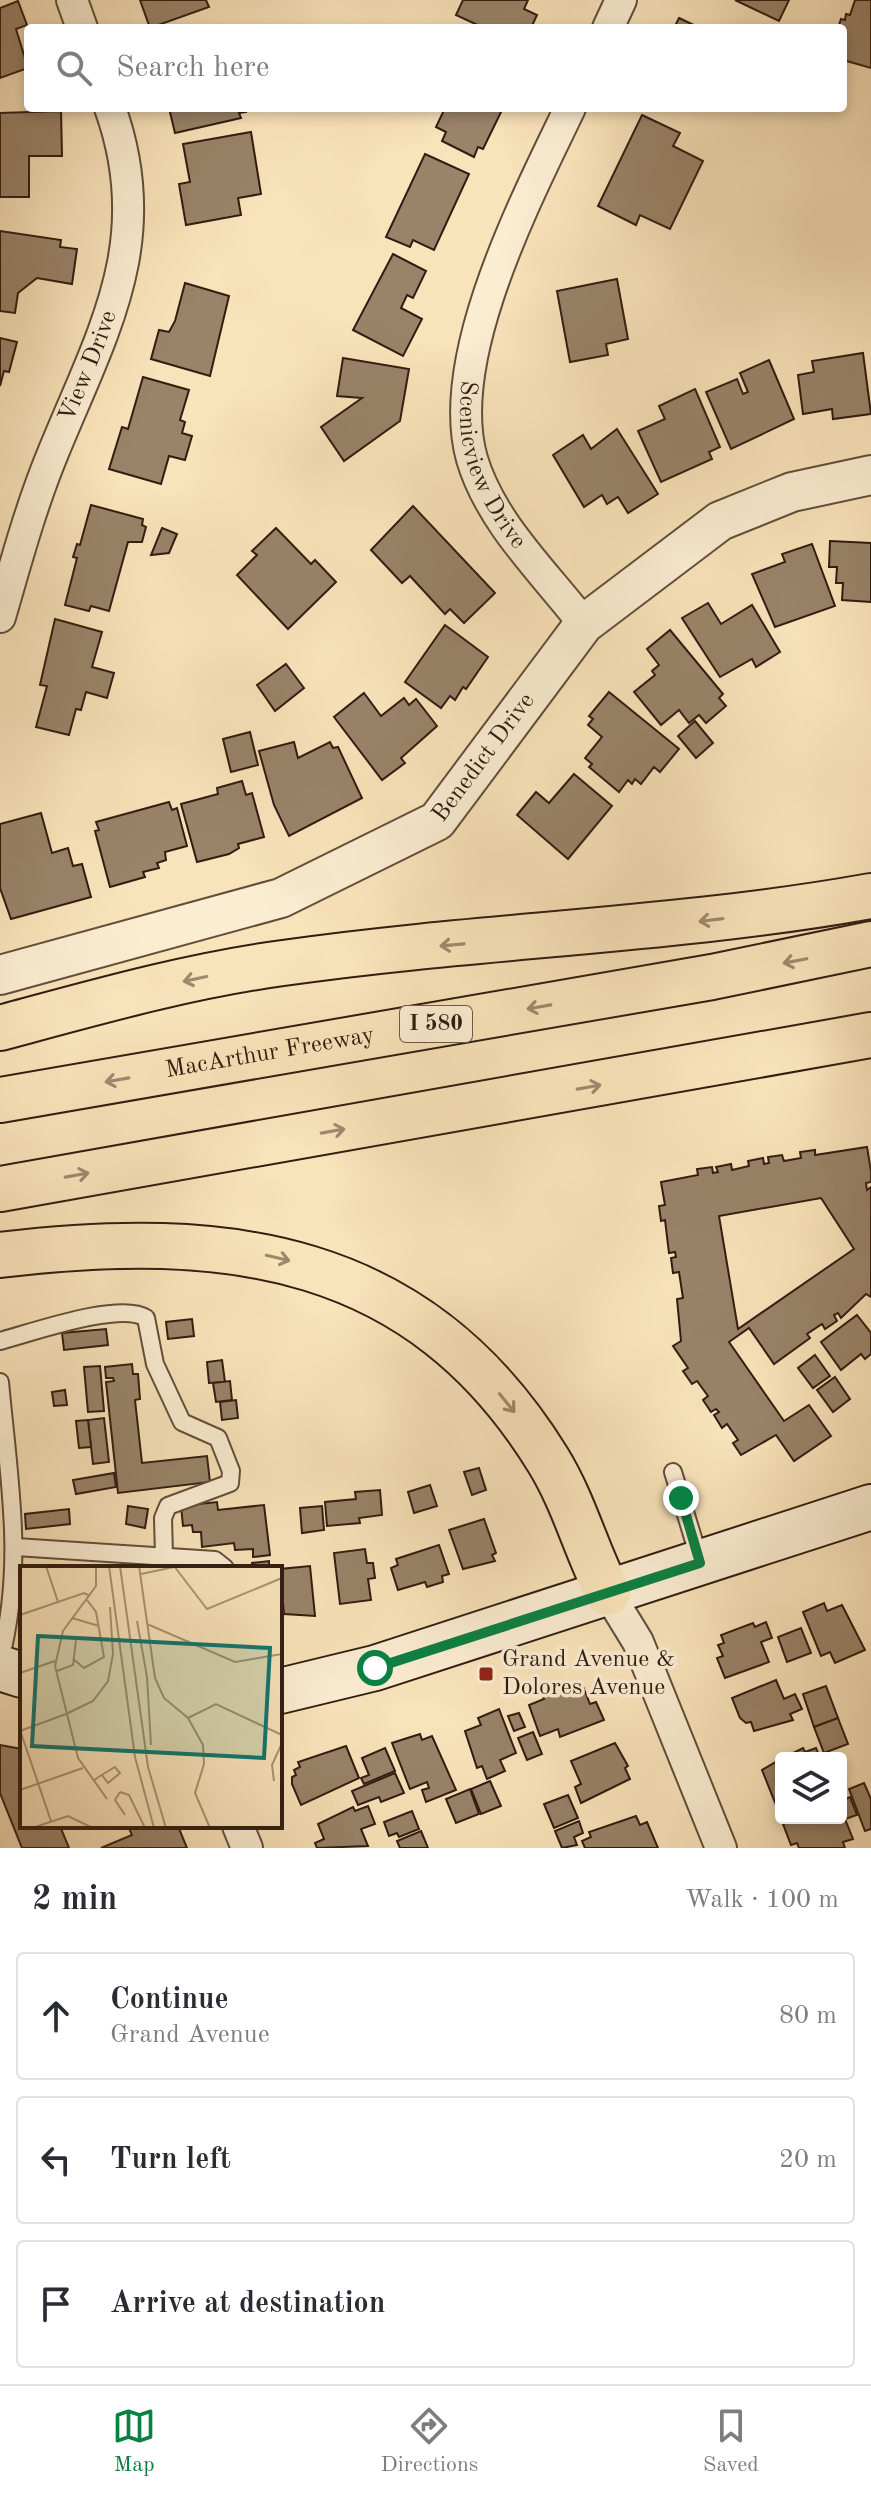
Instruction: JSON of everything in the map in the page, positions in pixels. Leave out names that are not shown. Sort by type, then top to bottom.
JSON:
[{"type":"highway","points":[[0,1028],[163,986],[281,963],[702,921],[871,896]]},
{"type":"highway","name":"MacArthur Freeway","points":[[0,1100],[712,977],[871,944]]},
{"type":"highway","points":[[0,1189],[871,1035]]},
{"type":"highway","points":[[0,1255],[154,1244],[247,1252],[329,1274],[398,1307],[453,1346],[488,1380],[521,1421],[549,1462],[608,1593]]},
{"type":"main road","points":[[282,1691],[375,1668],[871,1507]]},
{"type":"main road","points":[[0,1668],[20,1674]]},
{"type":"street","points":[[72,0],[81,24]]},
{"type":"street","points":[[610,24],[621,0]]},
{"type":"street","name":"View Drive","points":[[0,617],[39,491],[80,395],[124,272],[130,206],[120,136],[111,112]]},
{"type":"street","name":"Scenicview Drive","points":[[568,112],[510,236],[477,338],[467,406],[472,458],[503,523],[584,624]]},
{"type":"street","name":"Benedict Drive","points":[[0,975],[281,898],[437,821],[584,624],[720,521],[792,492],[871,475]]},
{"type":"street","points":[[608,1593],[638,1642],[721,1848]]},
{"type":"street","points":[[239,1828],[247,1848]]},
{"type":"lane","points":[[0,1341],[97,1316],[139,1313],[146,1318],[155,1364],[182,1422],[218,1438],[231,1471],[230,1483],[168,1506],[163,1518],[164,1556]]},
{"type":"lane","points":[[0,1382],[16,1547],[12,1612],[0,1661]]},
{"type":"lane","points":[[673,1472],[700,1563]]},
{"type":"lane","points":[[16,1547],[215,1560],[222,1566]]},
{"type":"building","points":[[140,0],[206,0],[209,7],[161,24],[149,24]]},
{"type":"building","points":[[463,0],[528,0],[524,9],[537,15],[533,24],[475,24],[456,15]]},
{"type":"building","points":[[735,0],[789,0],[779,21]]},
{"type":"building","points":[[855,0],[871,0],[871,68],[847,61],[847,24],[839,24],[841,19],[845,20],[846,14],[850,15]]},
{"type":"building","points":[[18,1],[27,24],[16,29],[24,55],[24,69],[0,78],[0,8]]},
{"type":"building","points":[[679,18],[692,24],[676,24]]},
{"type":"building","points":[[61,112],[62,156],[29,156],[29,197],[0,197],[0,113]]},
{"type":"building","points":[[170,112],[246,112],[239,113],[241,118],[175,133]]},
{"type":"building","points":[[443,112],[501,112],[483,149],[478,147],[474,157],[442,141],[446,132],[436,127]]},
{"type":"building","points":[[642,115],[680,133],[673,146],[703,161],[670,229],[640,215],[636,225],[598,206]]},
{"type":"building","points":[[251,132],[261,194],[238,198],[241,215],[186,225],[179,184],[190,182],[183,144]]},
{"type":"building","points":[[425,154],[469,174],[434,250],[413,240],[410,247],[386,237]]},
{"type":"building","points":[[0,231],[61,240],[60,247],[77,249],[72,284],[37,278],[18,293],[15,313],[0,311]]},
{"type":"building","points":[[393,254],[426,271],[413,298],[407,295],[401,308],[422,319],[403,356],[353,330]]},
{"type":"building","points":[[617,279],[628,339],[606,344],[608,355],[570,362],[557,291]]},
{"type":"building","points":[[185,283],[229,296],[210,376],[151,359],[159,330],[169,332],[175,321]]},
{"type":"building","points":[[0,338],[17,342],[9,372],[4,371],[0,386]]},
{"type":"building","points":[[863,353],[871,414],[833,419],[832,409],[803,414],[798,375],[814,372],[812,361]]},
{"type":"building","points":[[343,358],[409,369],[400,421],[344,461],[321,427],[362,398],[337,396]]},
{"type":"building","points":[[769,360],[794,419],[731,449],[706,392],[737,379],[743,394],[748,392],[740,373]]},
{"type":"building","points":[[143,377],[189,390],[180,420],[185,422],[182,433],[192,436],[185,460],[169,456],[161,484],[109,469],[122,427],[128,429]]},
{"type":"building","points":[[695,389],[720,447],[709,452],[712,459],[661,482],[638,431],[665,419],[659,406]]},
{"type":"building","points":[[617,429],[658,494],[628,513],[618,497],[607,504],[602,495],[584,507],[553,455],[583,435],[591,449]]},
{"type":"building","points":[[91,505],[143,519],[142,525],[146,527],[142,542],[128,542],[109,611],[91,606],[89,611],[65,605],[77,558],[73,557],[77,544],[80,545]]},
{"type":"building","points":[[413,506],[495,593],[464,623],[450,609],[445,614],[410,576],[402,583],[371,550]]},
{"type":"building","points":[[162,528],[177,534],[169,553],[151,555]]},
{"type":"building","points":[[276,528],[311,564],[315,560],[336,582],[288,629],[237,575],[257,555],[252,551]]},
{"type":"building","points":[[830,541],[871,543],[871,602],[842,600],[843,583],[836,583],[837,567],[829,567]]},
{"type":"building","points":[[812,544],[835,606],[775,627],[752,574],[785,562],[782,554]]},
{"type":"building","points":[[708,603],[721,624],[752,605],[780,652],[756,667],[752,659],[720,677],[682,618]]},
{"type":"building","points":[[55,619],[102,632],[92,667],[114,673],[107,698],[86,692],[81,710],[76,709],[69,735],[36,727],[47,686],[40,685]]},
{"type":"building","points":[[445,625],[488,657],[466,689],[463,687],[455,700],[450,696],[441,708],[405,682]]},
{"type":"building","points":[[670,630],[723,694],[719,698],[726,706],[706,723],[699,715],[689,723],[679,710],[661,725],[634,692],[655,675],[652,671],[659,665],[647,649]]},
{"type":"building","points":[[286,664],[304,688],[275,711],[257,685]]},
{"type":"building","points":[[609,692],[679,749],[660,772],[654,767],[641,784],[635,779],[632,784],[628,780],[619,792],[589,767],[592,764],[585,758],[602,737],[588,725],[593,719],[589,716]]},
{"type":"building","points":[[364,693],[381,716],[404,698],[409,705],[416,699],[437,726],[401,758],[405,763],[382,780],[334,717]]},
{"type":"building","points":[[695,721],[713,743],[696,758],[678,736]]},
{"type":"building","points":[[250,732],[258,765],[231,772],[223,739]]},
{"type":"building","points":[[294,742],[298,758],[330,742],[333,748],[338,747],[362,798],[289,836],[274,805],[259,751]]},
{"type":"building","points":[[574,774],[612,806],[568,859],[517,815],[536,792],[549,803]]},
{"type":"building","points":[[242,781],[246,795],[252,793],[264,837],[238,844],[239,848],[229,854],[197,862],[181,804],[218,794],[217,788]]},
{"type":"building","points":[[169,802],[172,810],[177,808],[187,846],[165,852],[166,860],[157,863],[159,868],[143,872],[145,877],[110,887],[95,831],[99,830],[96,822]]},
{"type":"building","points":[[41,813],[52,853],[68,848],[73,866],[82,864],[91,897],[11,919],[0,888],[0,824]]},
{"type":"building","points":[[867,1147],[871,1171],[871,1182],[866,1183],[867,1190],[871,1187],[871,1297],[866,1294],[841,1318],[838,1313],[834,1315],[837,1321],[825,1329],[822,1324],[807,1334],[810,1338],[774,1364],[749,1328],[729,1342],[784,1421],[809,1405],[831,1436],[794,1461],[776,1435],[741,1455],[733,1443],[738,1440],[727,1424],[722,1428],[714,1415],[719,1412],[716,1409],[711,1412],[703,1400],[708,1396],[697,1381],[692,1384],[683,1371],[688,1368],[673,1346],[681,1341],[677,1299],[683,1298],[679,1272],[673,1273],[671,1258],[676,1257],[675,1252],[669,1253],[665,1220],[661,1221],[659,1206],[665,1205],[661,1182],[698,1175],[697,1169],[712,1167],[713,1173],[718,1172],[716,1167],[731,1164],[732,1170],[749,1166],[748,1161],[763,1158],[764,1164],[769,1163],[768,1157],[782,1155],[784,1161],[801,1158],[800,1152],[815,1150],[815,1155]],"holes":[[[821,1198],[854,1249],[738,1329],[719,1216]]]},
{"type":"building","points":[[857,1315],[871,1333],[871,1354],[865,1359],[861,1354],[841,1370],[821,1342]]},
{"type":"building","points":[[192,1319],[194,1336],[168,1339],[166,1322]]},
{"type":"building","points":[[106,1329],[108,1345],[64,1350],[62,1333]]},
{"type":"building","points":[[815,1355],[830,1376],[813,1388],[798,1368]]},
{"type":"building","points":[[222,1360],[225,1382],[209,1383],[207,1362]]},
{"type":"building","points":[[132,1364],[133,1374],[138,1374],[140,1399],[135,1400],[142,1463],[207,1456],[210,1482],[118,1493],[106,1382],[114,1381],[113,1378],[106,1378],[105,1367]]},
{"type":"building","points":[[100,1366],[104,1411],[88,1412],[84,1367]]},
{"type":"building","points":[[835,1377],[850,1399],[833,1412],[817,1390]]},
{"type":"building","points":[[230,1381],[232,1400],[216,1402],[213,1383]]},
{"type":"building","points":[[65,1390],[67,1405],[54,1406],[52,1392]]},
{"type":"building","points":[[236,1400],[238,1418],[222,1420],[220,1402]]},
{"type":"building","points":[[104,1418],[109,1462],[93,1464],[88,1420]]},
{"type":"building","points":[[88,1420],[91,1447],[79,1448],[76,1421]]},
{"type":"building","points":[[479,1468],[486,1490],[472,1495],[464,1472]]},
{"type":"building","points":[[114,1473],[116,1487],[76,1494],[73,1480]]},
{"type":"building","points":[[430,1485],[437,1506],[414,1513],[408,1492]]},
{"type":"building","points":[[380,1490],[382,1515],[359,1518],[360,1523],[327,1526],[325,1502],[356,1499],[355,1492]]},
{"type":"building","points":[[217,1502],[218,1510],[264,1505],[270,1555],[253,1557],[253,1549],[235,1550],[234,1543],[202,1547],[201,1532],[193,1532],[192,1525],[183,1526],[181,1506]]},
{"type":"building","points":[[128,1506],[148,1509],[145,1528],[126,1524]]},
{"type":"building","points":[[322,1506],[324,1530],[302,1533],[300,1508]]},
{"type":"building","points":[[69,1509],[70,1524],[26,1529],[25,1514]]},
{"type":"building","points":[[484,1519],[496,1553],[492,1555],[495,1561],[463,1569],[449,1530]]},
{"type":"building","points":[[439,1545],[449,1574],[442,1576],[443,1582],[427,1587],[425,1582],[398,1590],[391,1568],[398,1565],[396,1559]]},
{"type":"building","points":[[365,1549],[367,1563],[373,1563],[375,1578],[368,1579],[371,1600],[340,1604],[334,1553]]},
{"type":"building","points":[[269,1561],[269,1566],[252,1566],[252,1563]]},
{"type":"building","points":[[310,1566],[315,1616],[284,1614],[282,1569]]},
{"type":"building","points":[[824,1603],[827,1611],[842,1605],[865,1650],[835,1663],[830,1652],[821,1656],[803,1612]]},
{"type":"building","points":[[766,1622],[772,1638],[761,1642],[769,1662],[725,1678],[717,1658],[723,1656],[718,1645],[724,1643],[721,1635],[753,1623],[755,1627]]},
{"type":"building","points":[[801,1628],[811,1653],[787,1662],[778,1637]]},
{"type":"building","points":[[776,1680],[784,1699],[795,1694],[802,1709],[790,1714],[793,1720],[754,1731],[751,1722],[746,1723],[740,1718],[732,1698]]},
{"type":"building","points":[[582,1684],[590,1704],[596,1702],[604,1720],[560,1737],[558,1729],[540,1736],[529,1705],[544,1699],[543,1696]]},
{"type":"building","points":[[826,1686],[838,1718],[814,1727],[803,1694]]},
{"type":"building","points":[[499,1709],[516,1753],[500,1760],[505,1771],[487,1779],[482,1766],[477,1768],[465,1731],[481,1725],[478,1718]]},
{"type":"building","points":[[519,1713],[525,1727],[514,1731],[508,1716]]},
{"type":"building","points":[[838,1718],[848,1744],[824,1752],[814,1727]]},
{"type":"building","points":[[533,1732],[542,1754],[527,1760],[518,1738]]},
{"type":"building","points":[[420,1734],[422,1740],[432,1736],[456,1790],[426,1802],[422,1790],[429,1788],[427,1782],[410,1789],[392,1743]]},
{"type":"building","points":[[615,1743],[628,1766],[625,1768],[630,1779],[581,1803],[575,1787],[581,1784],[571,1761]]},
{"type":"building","points":[[0,1745],[20,1749],[20,1828],[61,1828],[69,1848],[22,1848],[0,1793]]},
{"type":"building","points":[[346,1746],[359,1778],[301,1805],[292,1784],[292,1777],[296,1775],[294,1770],[300,1767],[298,1762]]},
{"type":"building","points":[[385,1748],[395,1771],[364,1784],[361,1778],[369,1775],[362,1758]]},
{"type":"building","points":[[775,1762],[775,1802],[762,1770]]},
{"type":"building","points":[[395,1773],[404,1793],[381,1802],[379,1797],[358,1805],[352,1791]]},
{"type":"building","points":[[490,1781],[501,1806],[481,1814],[471,1789]]},
{"type":"building","points":[[864,1783],[871,1799],[871,1829],[865,1831],[849,1789]]},
{"type":"building","points":[[470,1789],[479,1814],[456,1823],[446,1799]]},
{"type":"building","points":[[568,1795],[578,1818],[554,1828],[544,1804]]},
{"type":"building","points":[[850,1797],[857,1815],[847,1818],[847,1798]]},
{"type":"building","points":[[368,1806],[375,1824],[361,1829],[368,1846],[317,1848],[315,1843],[324,1839],[318,1824],[353,1807],[355,1811]]},
{"type":"building","points":[[412,1811],[419,1829],[399,1837],[397,1833],[389,1836],[384,1822]]},
{"type":"building","points":[[636,1816],[640,1825],[647,1822],[658,1848],[585,1848],[582,1841],[591,1837],[589,1832]]},
{"type":"building","points":[[579,1821],[583,1833],[574,1837],[577,1845],[562,1848],[555,1831]]},
{"type":"building","points":[[783,1824],[847,1824],[853,1839],[843,1842],[845,1848],[799,1848],[797,1843],[791,1845]]},
{"type":"building","points":[[129,1828],[179,1828],[187,1848],[101,1848],[132,1835]]},
{"type":"building","points":[[421,1831],[428,1848],[400,1848],[397,1841]]},
{"type":"place","name":"Grand Avenue & Dolores Avenue","points":[[486,1674]]},
{"type":"route","points":[[375,1668],[700,1563],[681,1498]]}]
